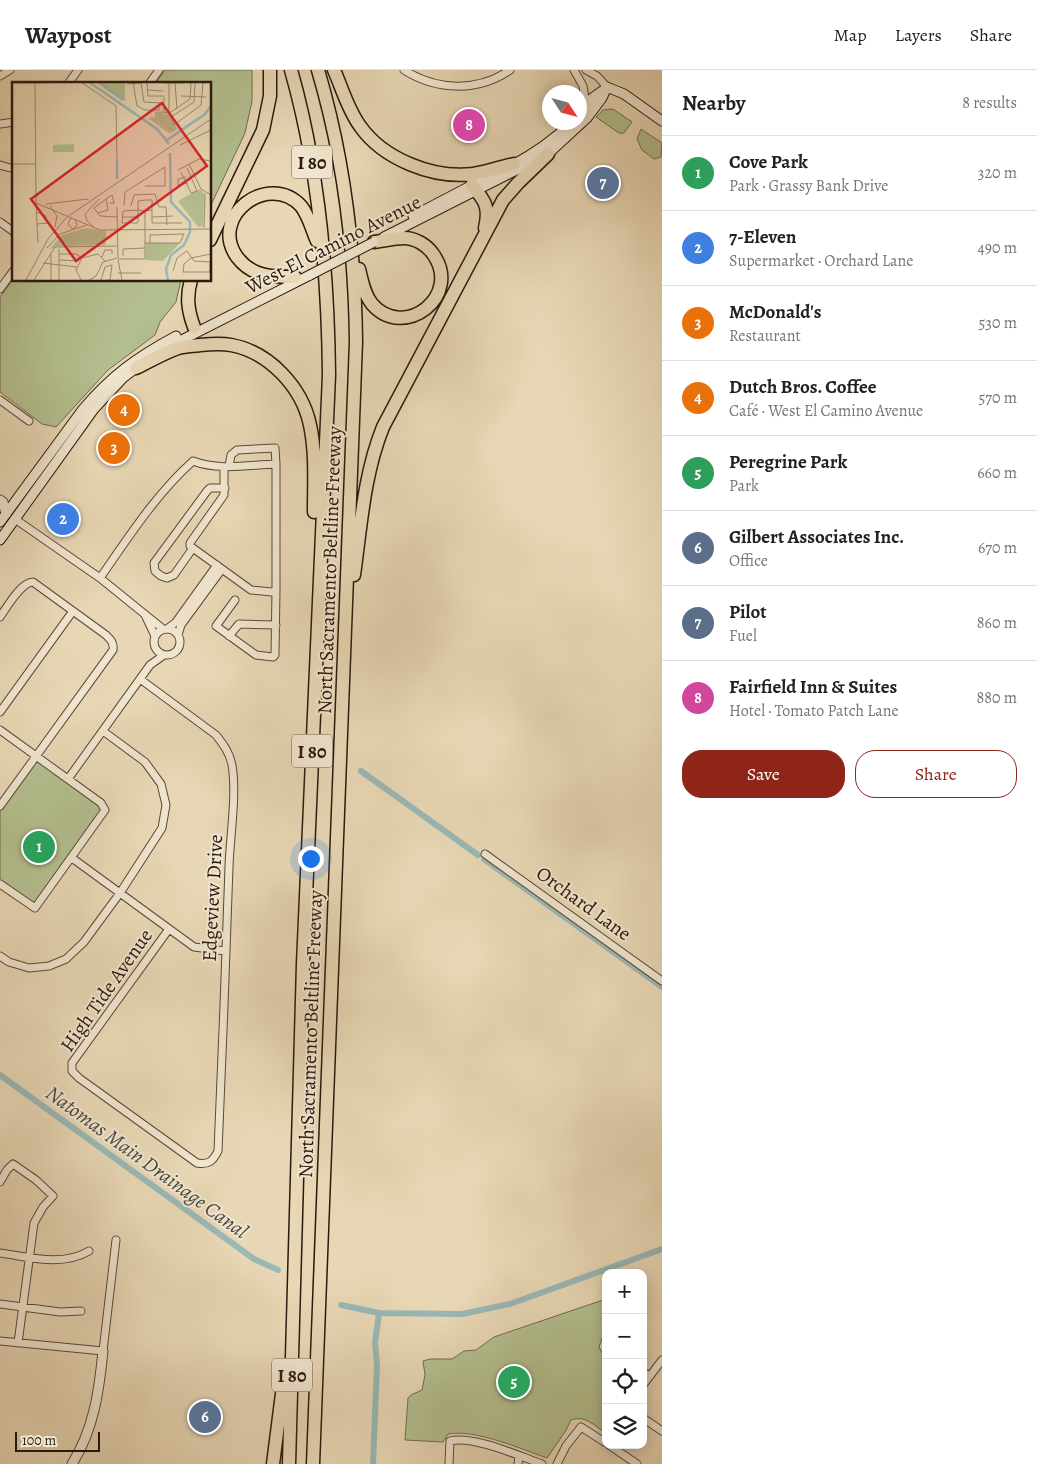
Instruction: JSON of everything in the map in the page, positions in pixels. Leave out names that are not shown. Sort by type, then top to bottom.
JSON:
[{"type":"highway","points":[[211,238],[263,130],[270,96],[270,70]]},
{"type":"highway","name":"North Sacramento Beltline Freeway","points":[[289,1464],[304,964],[329,375],[327,312],[317,196],[311,156],[291,70]]},
{"type":"highway","name":"North Sacramento Beltline Freeway","points":[[315,1464],[315,1405],[356,352],[356,306],[350,230],[334,134],[318,70]]},
{"type":"highway","points":[[334,70],[361,128],[377,144],[398,158],[420,168],[449,174],[473,174],[514,164]]},
{"type":"highway","points":[[344,650],[368,478],[377,442],[388,415],[503,200],[548,154]]},
{"type":"highway","points":[[469,262],[486,221],[487,208],[483,197],[475,188]]},
{"type":"highway","points":[[295,276],[274,277],[260,274],[250,270],[238,258],[231,245],[230,229],[234,216],[245,204],[258,196],[271,194],[280,194],[293,200],[305,212],[322,256]]},
{"type":"highway","points":[[350,230],[365,293],[372,305],[384,314],[397,318],[412,317],[424,311],[434,301],[440,288],[442,274],[438,261],[430,249],[418,241],[404,238],[373,240]]},
{"type":"highway","points":[[191,281],[188,307],[195,330]]},
{"type":"highway","points":[[136,368],[179,348],[208,344],[231,345],[249,351],[271,364],[287,379],[295,390],[306,410],[312,435],[318,625]]},
{"type":"highway","points":[[273,1464],[294,1285]]},
{"type":"main road","name":"West El Camino Avenue","points":[[0,522],[3,513],[97,392],[131,362],[475,188],[548,154],[587,118],[602,98],[607,87]]},
{"type":"main road","points":[[587,105],[591,99],[607,87],[624,94],[662,121]]},
{"type":"main road","name":"West El Camino Avenue","points":[[475,188],[537,151],[564,130]]},
{"type":"main road","name":"West El Camino Avenue","points":[[0,540],[94,409],[109,392],[136,368],[195,330],[295,276],[309,273]]},
{"type":"main road","points":[[0,500],[3,502],[3,513],[15,520]]},
{"type":"main road","points":[[72,1464],[80,1451],[91,1424],[100,1380],[103,1351]]},
{"type":"street","points":[[0,76],[10,70]]},
{"type":"street","points":[[69,82],[78,70]]},
{"type":"street","points":[[150,82],[159,70]]},
{"type":"street","points":[[404,70],[425,81],[457,87],[489,81],[510,70]]},
{"type":"street","points":[[574,70],[582,85]]},
{"type":"street","points":[[586,70],[597,76],[607,87]]},
{"type":"street","points":[[0,222],[12,231]]},
{"type":"street","points":[[0,289],[12,273]]},
{"type":"street","points":[[0,400],[29,421]]},
{"type":"street","points":[[235,600],[216,626],[256,656],[273,657],[275,655],[276,625],[276,590],[276,464],[275,448],[237,450],[230,455],[224,495],[190,543],[193,548],[251,590],[272,592],[276,590]]},
{"type":"street","points":[[100,578],[144,516],[182,470],[193,461],[207,466],[276,464]]},
{"type":"street","points":[[193,548],[174,575],[167,578],[160,576],[155,571],[154,563],[207,491],[210,488],[225,488]]},
{"type":"street","points":[[15,520],[100,578],[165,629],[178,635]]},
{"type":"street","points":[[150,665],[155,636],[176,622],[219,567]]},
{"type":"street","points":[[68,779],[150,665],[164,655],[169,655],[176,651],[180,643],[178,635],[181,626],[219,567]]},
{"type":"street","points":[[0,617],[18,591],[30,582],[33,582],[106,635],[114,646],[37,757],[0,804]]},
{"type":"street","points":[[0,712],[73,611]]},
{"type":"street","points":[[144,614],[155,636]]},
{"type":"street","points":[[229,636],[239,624],[276,625]]},
{"type":"street","points":[[154,648],[164,655]]},
{"type":"street","name":"Edgeview Drive","points":[[140,679],[216,735],[225,747],[232,765],[233,789],[218,1151],[214,1160]]},
{"type":"street","points":[[0,730],[101,803],[104,810],[35,908],[0,884]]},
{"type":"street","points":[[0,956],[9,962],[29,968],[49,966],[66,959],[84,942],[120,893],[162,828],[166,805],[161,784],[145,762],[102,731]]},
{"type":"street","name":"Orchard Lane","points":[[485,854],[662,981]]},
{"type":"street","points":[[72,858],[194,947],[225,951]]},
{"type":"street","name":"High Tide Avenue","points":[[169,929],[72,1063],[72,1071],[197,1163],[206,1164],[214,1160]]},
{"type":"street","points":[[0,1182],[13,1164],[36,1180],[53,1196],[43,1207],[34,1222],[18,1342]]},
{"type":"street","points":[[0,1340],[103,1351],[116,1240]]},
{"type":"street","points":[[0,1253],[66,1260],[89,1251]]},
{"type":"street","points":[[0,1304],[60,1312],[81,1311]]},
{"type":"street","points":[[647,1373],[662,1360]]},
{"type":"street","points":[[647,1421],[662,1431]]},
{"type":"street","points":[[556,1464],[566,1446],[581,1427],[602,1441]]},
{"type":"street","points":[[450,1464],[450,1441],[459,1439],[509,1451],[542,1464]]},
{"type":"street","points":[[614,1449],[637,1464]]},
{"type":"street","points":[[518,1464],[519,1456]]},
{"type":"green space","points":[[165,70],[252,70],[252,101],[245,133],[211,205],[211,82],[156,82]]},
{"type":"green space","points":[[613,109],[632,122],[624,133],[619,133],[596,117],[603,110]]},
{"type":"green space","points":[[641,129],[662,143],[661,157],[654,159],[642,150],[637,139]]},
{"type":"green space","points":[[12,281],[181,281],[176,302],[160,322],[155,335],[108,370],[56,427],[42,424],[0,392],[0,297]]},
{"type":"green space","points":[[37,757],[105,810],[35,908],[0,883],[0,807]]},
{"type":"green space","points":[[602,1300],[602,1338],[599,1347],[602,1352],[602,1431],[585,1420],[571,1420],[547,1458],[472,1434],[448,1434],[443,1442],[405,1440],[408,1398],[422,1390],[425,1375],[423,1361],[430,1359],[452,1359],[464,1351],[476,1350],[494,1337]]},
{"type":"waterway","points":[[361,771],[478,855]]},
{"type":"waterway","points":[[484,859],[662,987]]},
{"type":"waterway","name":"Natomas Main Drainage Canal","points":[[0,1075],[254,1259],[278,1270]]},
{"type":"waterway","points":[[341,1305],[379,1313],[462,1314],[510,1304],[662,1249]]},
{"type":"waterway","points":[[373,1464],[377,1364],[375,1343],[379,1313]]},
{"type":"place","name":"Fairfield Inn & Suites","points":[[469,125]]},
{"type":"place","name":"Pilot","points":[[603,183]]},
{"type":"place","name":"Dutch Bros. Coffee","points":[[124,410]]},
{"type":"place","name":"McDonald's","points":[[114,448]]},
{"type":"place","name":"7-Eleven","points":[[63,519]]},
{"type":"place","name":"Cove Park","points":[[39,847]]},
{"type":"place","name":"Peregrine Park","points":[[514,1382]]},
{"type":"place","name":"Gilbert Associates Inc.","points":[[205,1417]]}]
